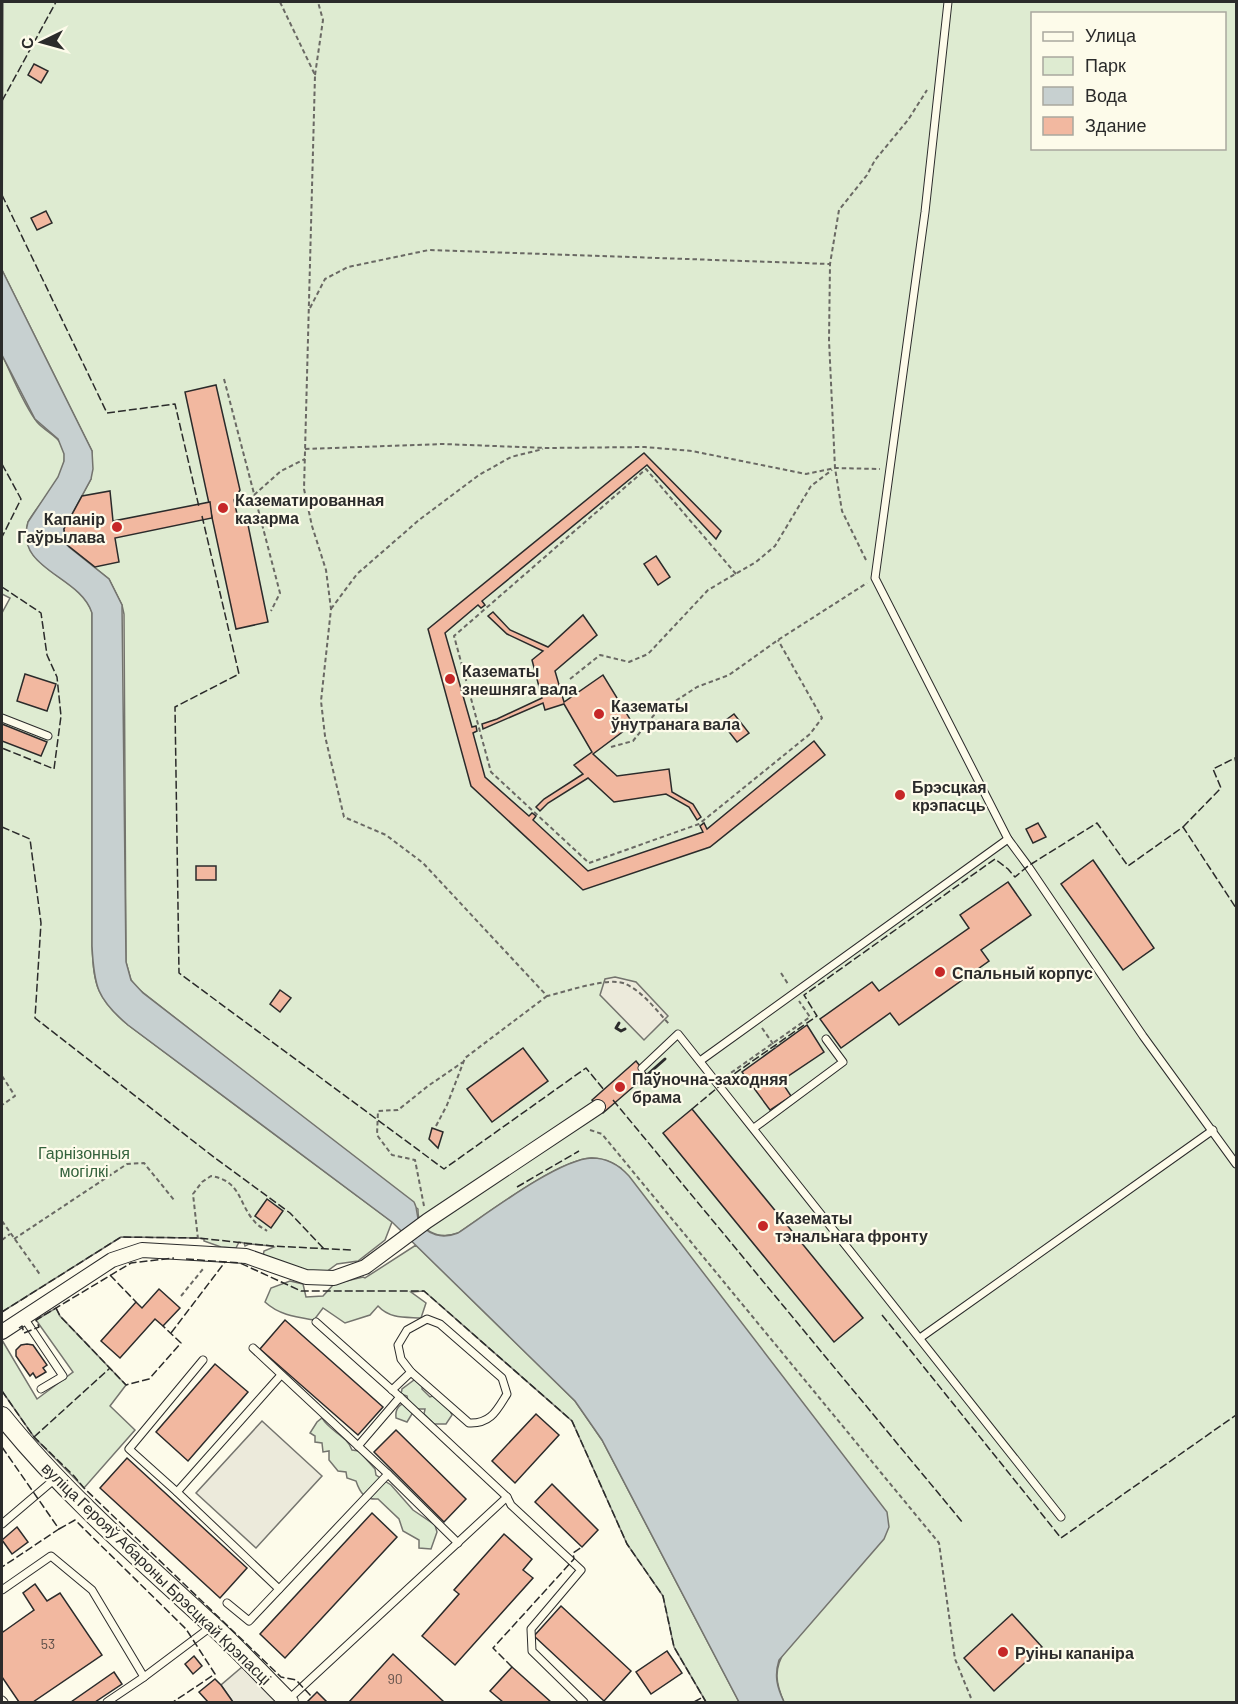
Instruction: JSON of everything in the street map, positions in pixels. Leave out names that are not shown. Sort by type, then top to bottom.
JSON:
[{"type":"main road","name":"вуліца Герояў Абароны Брэсцкай Крэпасці","points":[[2,1416],[56,1478],[119,1541],[212,1626],[288,1702]]},
{"type":"street","points":[[2,1332],[112,1260],[142,1250],[246,1256],[306,1277],[334,1278],[365,1267],[427,1221],[598,1107]]},
{"type":"lane","points":[[948,2],[925,212],[875,578],[1008,839],[1143,1036],[1236,1164]]},
{"type":"lane","points":[[2,718],[48,736]]},
{"type":"lane","points":[[700,1060],[1008,839]]},
{"type":"lane","points":[[642,1068],[678,1034],[1061,1516]]},
{"type":"lane","points":[[754,1128],[843,1062],[826,1039]]},
{"type":"lane","points":[[920,1338],[1213,1130]]},
{"type":"lane","points":[[24,1318],[63,1376],[41,1389]]},
{"type":"lane","points":[[427,1319],[440,1324],[502,1378],[507,1394],[495,1414],[480,1424],[469,1423],[411,1372],[401,1359],[398,1345],[407,1330],[427,1319]]},
{"type":"lane","points":[[316,1322],[507,1497],[511,1505],[581,1570],[531,1629],[532,1651],[584,1702]]},
{"type":"lane","points":[[253,1348],[458,1543]]},
{"type":"lane","points":[[203,1360],[129,1449],[279,1589]]},
{"type":"lane","points":[[392,1390],[411,1372]]},
{"type":"lane","points":[[177,1492],[281,1375]]},
{"type":"lane","points":[[358,1446],[400,1397]]},
{"type":"lane","points":[[227,1602],[249,1621],[388,1474]]},
{"type":"lane","points":[[2,1524],[56,1478]]},
{"type":"lane","points":[[288,1702],[301,1686],[507,1497]]},
{"type":"lane","points":[[2,1590],[51,1556],[92,1590],[144,1677]]},
{"type":"lane","points":[[107,1702],[212,1626]]},
{"type":"path","points":[[280,2],[315,75]]},
{"type":"path","points":[[318,2],[323,20],[315,75],[304,489],[312,526],[326,570],[331,609],[321,701],[325,736],[344,817],[386,835],[423,863],[548,996]]},
{"type":"path","points":[[611,747],[633,741],[654,715],[697,687],[729,675],[778,640],[875,578],[842,511],[835,468],[829,340],[830,264],[838,210],[908,120],[929,87]]},
{"type":"path","points":[[308,310],[325,279],[348,267],[429,250],[830,264]]},
{"type":"path","points":[[224,379],[280,593],[271,611]]},
{"type":"path","points":[[305,449],[443,444],[546,448],[645,447],[692,451],[806,474],[835,468],[889,470]]},
{"type":"path","points":[[331,609],[357,574],[419,520],[479,475],[511,457],[546,448]]},
{"type":"path","points":[[254,495],[281,471],[305,459]]},
{"type":"path","points":[[570,679],[600,656],[629,662],[648,654],[708,590],[756,562],[775,546],[811,486],[835,468]]},
{"type":"path","points":[[736,574],[646,469],[454,636],[491,772],[589,863],[699,824],[810,734],[822,718],[778,640]]},
{"type":"path","points":[[717,1082],[810,1017],[781,973]]},
{"type":"path","points":[[436,1126],[447,1105],[465,1058],[548,996],[602,983],[624,983],[649,1001],[678,1034]]},
{"type":"path","points":[[756,1020],[776,1048]]},
{"type":"path","points":[[427,1221],[415,1160],[392,1155],[377,1135],[378,1111],[398,1110],[464,1062]]},
{"type":"path","points":[[2,1077],[15,1096],[2,1105]]},
{"type":"path","points":[[572,1124],[602,1134],[939,1543],[956,1659],[971,1698]]},
{"type":"path","points":[[14,1239],[128,1164],[144,1163],[174,1200]]},
{"type":"path","points":[[181,1296],[209,1260],[202,1253],[198,1238],[193,1194],[202,1182],[211,1176],[222,1178],[236,1189],[254,1222],[267,1231]]},
{"type":"path","points":[[2,1221],[41,1276]]},
{"type":"path","points":[[2,1240],[10,1234]]},
{"type":"green space","points":[[3,2],[1236,2],[1236,1702],[784,1702],[779,1689],[777,1670],[785,1651],[621,1168],[599,1159],[577,1161],[542,1177],[458,1233],[444,1235],[430,1232],[421,1223],[418,1209],[136,987],[131,980],[126,962],[124,614],[109,579],[69,547],[64,539],[64,529],[91,479],[92,451],[2,270]]},
{"type":"green space","name":"Гарнізонныя могілкі","points":[[2,355],[32,415],[63,447],[64,462],[59,477],[28,522],[27,538],[31,551],[39,562],[85,599],[92,612],[92,946],[94,972],[99,991],[110,1007],[128,1025],[392,1222],[385,1240],[358,1261],[337,1264],[326,1272],[305,1272],[263,1256],[264,1251],[274,1247],[272,1246],[249,1244],[245,1246],[244,1243],[239,1242],[236,1248],[221,1247],[198,1238],[121,1237],[2,1312],[2,613],[10,598],[2,594]]},
{"type":"green space","points":[[416,1245],[575,1401],[602,1440],[739,1702],[706,1702],[674,1647],[663,1596],[627,1544],[572,1421],[424,1291],[411,1292],[426,1303],[421,1318],[393,1315],[378,1306],[370,1315],[345,1323],[323,1308],[314,1320],[282,1313],[265,1302],[271,1288],[290,1281],[303,1284],[306,1297],[323,1296],[334,1284],[365,1278]]},
{"type":"green space","points":[[56,1308],[60,1316],[126,1385],[110,1406],[135,1430],[84,1488],[34,1437],[2,1391],[2,1340],[37,1399],[73,1372],[36,1320]]},
{"type":"green space","points":[[414,1380],[423,1380],[422,1389],[430,1397],[436,1395],[445,1401],[452,1415],[446,1424],[434,1424],[424,1414],[425,1409],[415,1409],[407,1422],[396,1418],[398,1407],[408,1401],[407,1396],[401,1394],[402,1389]]},
{"type":"green space","points":[[322,1418],[350,1445],[352,1450],[359,1451],[375,1469],[376,1475],[391,1485],[413,1510],[435,1525],[437,1532],[431,1549],[419,1548],[419,1540],[403,1531],[399,1519],[378,1499],[366,1497],[356,1481],[347,1478],[346,1472],[338,1471],[329,1460],[329,1451],[323,1452],[322,1443],[315,1442],[315,1436],[310,1433]]},
{"type":"shaded area","points":[[615,977],[636,982],[668,1016],[644,1040],[600,995],[605,979]]},
{"type":"shaded area","points":[[262,1421],[322,1476],[256,1548],[196,1493]]},
{"type":"shaded area","points":[[242,1667],[277,1702],[233,1702],[221,1685]]},
{"type":"water","points":[[2,270],[92,451],[91,479],[64,529],[64,539],[69,547],[109,579],[122,605],[126,962],[131,980],[143,993],[414,1202],[422,1226],[436,1235],[447,1236],[458,1233],[524,1188],[561,1167],[578,1161],[592,1158],[603,1159],[617,1165],[629,1176],[887,1512],[889,1527],[884,1539],[779,1660],[777,1681],[784,1702],[739,1702],[602,1440],[575,1401],[392,1222],[128,1025],[110,1007],[99,991],[94,972],[92,946],[92,613],[85,600],[75,590],[39,562],[30,551],[26,538],[28,522],[58,477],[64,454],[58,439],[35,419],[2,355]]},
{"type":"building","points":[[34,64],[48,71],[41,83],[28,75]]},
{"type":"building","points":[[46,211],[52,223],[37,230],[31,218]]},
{"type":"building","name":"Казематированная казарма","points":[[216,385],[240,490],[234,500],[237,514],[247,520],[268,622],[236,629],[185,392]]},
{"type":"building","name":"Казематы знешняга вала","points":[[644,453],[721,531],[716,539],[647,465],[482,601],[485,605],[481,608],[478,605],[445,633],[472,727],[476,726],[477,731],[473,733],[485,777],[529,816],[532,813],[536,816],[533,820],[588,871],[703,832],[700,826],[704,823],[707,829],[814,741],[825,755],[710,847],[583,890],[471,786],[428,629]]},
{"type":"building","name":"Капанір Гаўрылава","points":[[110,491],[113,521],[210,502],[212,518],[115,538],[119,562],[95,567],[66,544],[64,529],[82,496]]},
{"type":"building","points":[[656,556],[670,577],[658,585],[644,564]]},
{"type":"building","name":"Казематы ўнутранага вала","points":[[493,612],[510,630],[548,647],[583,615],[597,635],[555,671],[564,702],[603,675],[633,724],[593,754],[617,776],[669,769],[672,792],[693,804],[701,817],[697,820],[689,807],[666,794],[614,802],[588,778],[548,803],[540,811],[536,807],[544,799],[583,774],[574,765],[592,752],[564,704],[545,710],[543,703],[483,729],[482,724],[542,698],[532,660],[543,651],[507,634],[488,616]]},
{"type":"building","points":[[25,674],[56,684],[47,711],[17,701]]},
{"type":"building","points":[[734,714],[749,733],[737,742],[722,723]]},
{"type":"building","points":[[2,724],[47,742],[41,756],[2,741]]},
{"type":"building","points":[[1038,823],[1046,837],[1033,843],[1026,829]]},
{"type":"building","points":[[1093,860],[1154,948],[1123,970],[1061,884]]},
{"type":"building","points":[[196,866],[216,866],[216,880],[196,880]]},
{"type":"building","name":"Спальный корпус","points":[[1008,882],[1031,915],[981,950],[989,961],[899,1025],[890,1013],[841,1048],[820,1019],[872,982],[879,991],[969,928],[960,915]]},
{"type":"building","points":[[280,990],[291,998],[280,1012],[270,1004]]},
{"type":"building","points":[[807,1025],[824,1052],[781,1081],[791,1096],[770,1110],[742,1072]]},
{"type":"building","points":[[523,1048],[548,1081],[492,1122],[467,1089]]},
{"type":"building","name":"Паўночна-заходняя брама","points":[[636,1061],[647,1075],[603,1113],[592,1100]]},
{"type":"building","name":"Казематы тэнальнага фронту","points":[[692,1109],[863,1318],[834,1342],[663,1133]]},
{"type":"building","points":[[432,1128],[443,1132],[438,1148],[429,1139]]},
{"type":"building","points":[[267,1199],[283,1211],[271,1228],[255,1216]]},
{"type":"building","points":[[159,1289],[180,1308],[163,1326],[155,1319],[120,1358],[101,1341],[136,1302],[142,1308]]},
{"type":"building","points":[[285,1320],[383,1407],[358,1435],[260,1349]]},
{"type":"building","points":[[21,1345],[33,1345],[47,1365],[43,1368],[46,1372],[36,1378],[33,1373],[30,1376],[16,1356],[16,1350]]},
{"type":"building","points":[[215,1364],[248,1392],[188,1461],[156,1432]]},
{"type":"building","points":[[536,1414],[559,1435],[515,1483],[492,1461]]},
{"type":"building","points":[[396,1430],[466,1499],[444,1522],[374,1452]]},
{"type":"building","points":[[127,1458],[247,1568],[220,1598],[100,1488]]},
{"type":"building","points":[[552,1484],[598,1530],[582,1547],[535,1502]]},
{"type":"building","points":[[372,1513],[397,1537],[285,1658],[260,1634]]},
{"type":"building","points":[[17,1527],[28,1542],[12,1554],[2,1540]]},
{"type":"building","points":[[504,1534],[532,1559],[523,1570],[533,1578],[455,1665],[422,1636],[459,1594],[454,1590]]},
{"type":"building","points":[[35,1584],[47,1601],[60,1593],[102,1655],[33,1702],[19,1702],[2,1677],[2,1630],[3,1632],[34,1610],[23,1593]]},
{"type":"building","points":[[561,1606],[631,1671],[604,1701],[534,1636]]},
{"type":"building","name":"Руіны капаніра","points":[[1012,1614],[1042,1647],[994,1691],[964,1658]]},
{"type":"building","points":[[667,1651],[682,1673],[651,1694],[636,1672]]},
{"type":"building","points":[[393,1654],[444,1702],[349,1702]]},
{"type":"building","points":[[194,1656],[202,1666],[193,1674],[185,1664]]},
{"type":"building","points":[[512,1667],[551,1702],[503,1702],[490,1691]]},
{"type":"building","points":[[114,1672],[122,1684],[95,1702],[71,1702]]},
{"type":"building","points":[[215,1679],[233,1702],[208,1702],[199,1692]]},
{"type":"building","points":[[317,1692],[327,1702],[307,1702]]},
{"type":"fence","points":[[2,101],[56,2]]},
{"type":"fence","points":[[2,195],[107,413],[175,404],[199,507]]},
{"type":"fence","points":[[2,464],[21,499],[2,537]]},
{"type":"fence","points":[[202,516],[239,674],[175,707],[179,973],[444,1169],[586,1068],[605,1091]]},
{"type":"fence","points":[[2,587],[41,613],[47,655],[57,677],[61,716],[54,769],[2,748]]},
{"type":"fence","points":[[1183,827],[1221,788],[1213,769],[1235,758],[1236,763]]},
{"type":"fence","points":[[692,1109],[734,1074],[817,1016],[804,995],[995,859],[1015,877],[1028,866],[1097,823],[1128,866],[1183,827],[1236,908]]},
{"type":"fence","points":[[2,827],[30,839],[41,923],[35,1018],[215,1158],[290,1213],[325,1250]]},
{"type":"fence","points":[[613,1100],[963,1523]]},
{"type":"fence","points":[[517,1187],[579,1151]]},
{"type":"fence","points":[[2,1312],[121,1237],[198,1238],[272,1246],[351,1250]]},
{"type":"fence","points":[[19,1328],[22,1326],[24,1333],[39,1327],[36,1320],[131,1263],[174,1258]]},
{"type":"fence","points":[[186,1259],[240,1263],[301,1291],[424,1291],[572,1421],[627,1544],[663,1596],[674,1647],[706,1702]]},
{"type":"fence","points":[[171,1333],[225,1262]]},
{"type":"fence","points":[[110,1275],[136,1302]]},
{"type":"fence","points":[[56,1308],[60,1316],[126,1385],[149,1379],[181,1343],[163,1326]]},
{"type":"fence","points":[[882,1315],[1061,1538],[1236,1415]]},
{"type":"fence","points":[[34,1437],[110,1368]]},
{"type":"fence","points":[[2,1391],[34,1437],[84,1488],[281,1677],[296,1680],[312,1697]]},
{"type":"fence","points":[[2,1447],[59,1529],[2,1567]]},
{"type":"fence","points":[[59,1529],[75,1520],[186,1629],[215,1674],[173,1702]]},
{"type":"fence","points":[[512,1667],[493,1648],[574,1559],[573,1553],[582,1547]]},
{"type":"fence","points":[[694,1702],[703,1697]]},
{"type":"wall","points":[[619,1023],[616,1028],[621,1031],[625,1029]]},
{"type":"wall","points":[[647,1075],[665,1059]]},
{"type":"place","name":"Казематированная казарма","points":[[223,508]]},
{"type":"place","name":"Капанір Гаўрылава","points":[[117,527]]},
{"type":"place","name":"Казематы знешняга вала","points":[[450,679]]},
{"type":"place","name":"Казематы ўнутранага вала","points":[[599,714]]},
{"type":"place","name":"Брэсцкая крэпасць","points":[[900,795]]},
{"type":"place","name":"Спальный корпус","points":[[940,972]]},
{"type":"place","name":"Паўночна-заходняя брама","points":[[620,1087]]},
{"type":"place","name":"Казематы тэнальнага фронту","points":[[763,1226]]},
{"type":"place","name":"Руіны капаніра","points":[[1003,1652]]}]
